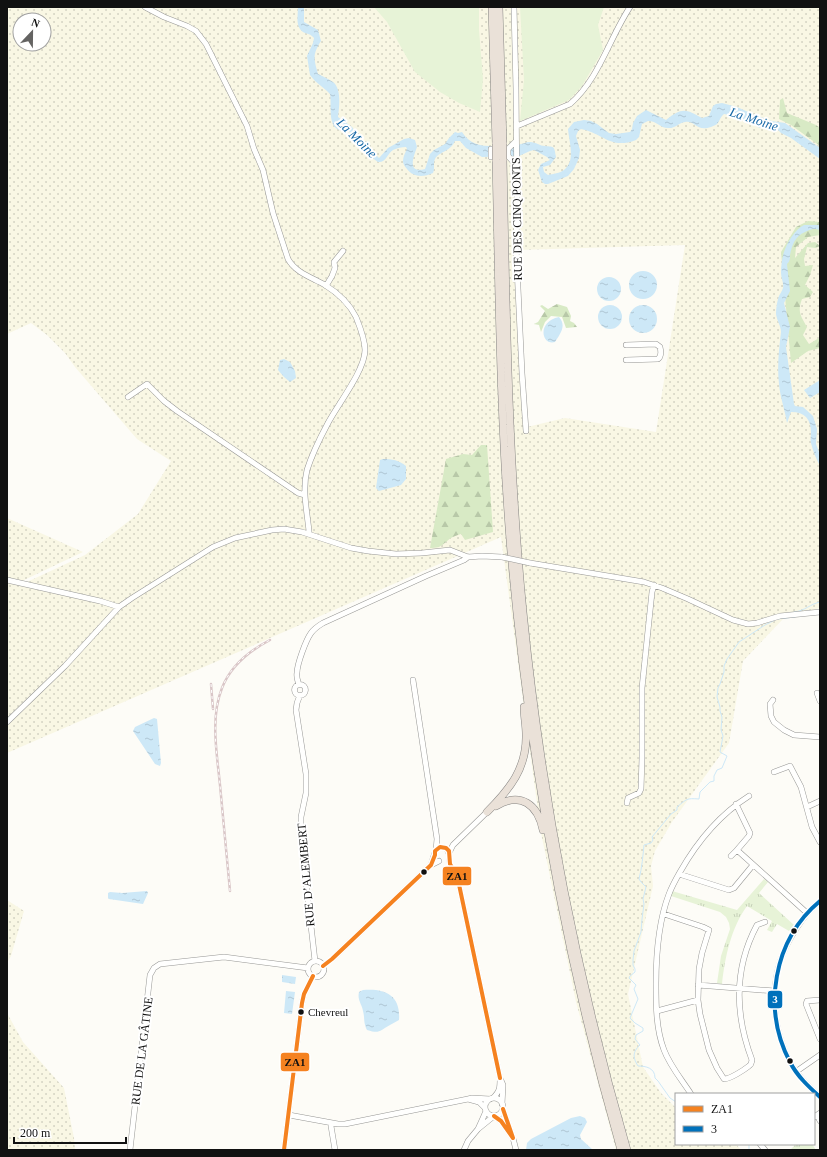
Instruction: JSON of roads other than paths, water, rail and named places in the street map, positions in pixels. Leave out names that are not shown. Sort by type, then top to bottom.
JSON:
[{"type":"highway","points":[[492,7],[500,158],[511,447],[518,551],[532,697],[550,816],[570,920],[599,1047],[627,1150]]},
{"type":"highway","points":[[499,7],[499,147]]},
{"type":"highway","points":[[500,23],[503,18],[503,7]]},
{"type":"highway","points":[[500,158],[502,392],[511,551],[523,673],[553,863],[570,947],[587,1021],[621,1150]]},
{"type":"highway","points":[[488,812],[502,798],[517,776],[523,758],[526,735],[521,679],[523,673]]},
{"type":"highway","points":[[488,812],[503,802],[514,800],[524,802],[533,807],[539,816],[549,859],[553,863]]},
{"type":"street","points":[[145,7],[164,17],[188,26],[196,31],[206,44],[248,126],[254,149],[263,170],[273,213],[288,259],[300,272],[326,286],[340,296],[351,309],[360,330],[365,351],[363,360],[360,368],[328,422],[313,452],[307,472],[305,495],[310,531],[309,534]]},
{"type":"street","name":"RUE DES CINQ PONTS","points":[[514,7],[517,126],[516,166],[518,205],[517,261],[526,431]]},
{"type":"street","points":[[517,126],[570,104],[577,98],[594,75],[630,7]]},
{"type":"street","points":[[516,138],[499,147],[500,158],[516,166]]},
{"type":"street","points":[[326,286],[332,276],[334,262],[343,251]]},
{"type":"street","points":[[626,344],[656,344],[660,347],[661,351],[660,358],[658,359],[626,360]]},
{"type":"street","points":[[128,397],[147,384],[164,401],[177,411],[298,493],[305,495]]},
{"type":"street","points":[[7,722],[66,666],[119,607],[223,542],[272,530],[293,530],[351,548],[368,551],[396,554],[422,554],[450,550],[468,557],[502,557],[633,580],[654,585],[733,620],[748,624],[757,623],[780,616],[820,612]]},
{"type":"street","name":"RUE D’ALEMBERT","points":[[315,961],[301,838],[301,817],[307,780],[296,710],[300,695],[303,695],[306,690],[304,686],[299,685],[296,674],[306,642],[316,627],[323,623],[468,557]]},
{"type":"street","points":[[7,580],[100,601],[119,607]]},
{"type":"street","points":[[627,803],[628,798],[639,794],[641,789],[642,688],[654,585]]},
{"type":"street","points":[[413,680],[437,839],[431,865]]},
{"type":"street","points":[[817,693],[820,701]]},
{"type":"street","points":[[773,700],[770,704],[770,713],[774,722],[784,730],[794,735],[820,737]]},
{"type":"street","points":[[774,772],[790,766],[801,788],[812,827],[820,842]]},
{"type":"street","points":[[690,1093],[664,1050],[659,1030],[657,1011],[657,959],[664,914],[669,893],[694,850],[716,823],[736,804],[749,796]]},
{"type":"street","points":[[807,809],[820,801]]},
{"type":"street","points":[[731,856],[750,833],[736,804]]},
{"type":"street","points":[[807,809],[820,805]]},
{"type":"street","points":[[435,853],[438,848],[453,844],[488,812]]},
{"type":"street","points":[[437,839],[449,854],[450,864],[457,875],[500,1078],[503,1085],[503,1107],[500,1114],[494,1116],[478,1129],[468,1141],[464,1150]]},
{"type":"street","points":[[323,966],[320,962],[315,961],[310,964],[308,968],[309,973],[313,976],[318,976],[321,974],[323,966],[431,865],[446,860],[453,844]]},
{"type":"street","points":[[737,850],[807,913]]},
{"type":"street","points":[[435,853],[441,861],[450,864]]},
{"type":"street","points":[[679,874],[729,890],[734,888],[753,865]]},
{"type":"street","points":[[820,901],[807,913],[784,949],[774,991],[778,1030],[788,1058],[797,1071],[820,1097]]},
{"type":"street","points":[[664,914],[709,930],[699,969],[698,1000],[702,1026],[709,1050],[724,1079],[727,1079],[752,1063],[741,1023],[739,988],[743,963],[752,934],[757,925],[765,922]]},
{"type":"street","name":"RUE DE LA GÂTINE","points":[[130,1150],[150,975],[154,968],[160,964],[224,957],[308,968]]},
{"type":"street","points":[[284,1150],[302,1003],[304,994],[313,976]]},
{"type":"street","points":[[698,985],[774,991]]},
{"type":"street","points":[[657,1011],[698,1000]]},
{"type":"street","points":[[820,1000],[810,1000],[807,1001],[806,1004],[820,1039]]},
{"type":"street","points":[[797,1071],[820,1055]]},
{"type":"street","points":[[478,1129],[483,1118],[486,1103],[498,1094],[500,1090],[500,1078]]},
{"type":"street","points":[[289,1115],[331,1123],[345,1124],[472,1098],[498,1099],[503,1107],[516,1150]]},
{"type":"street","points":[[468,1099],[479,1102],[489,1115],[494,1116],[501,1121],[513,1138]]},
{"type":"street","points":[[817,1115],[820,1121]]},
{"type":"street","points":[[331,1123],[335,1150]]},
{"type":"water","name":"La Moine","points":[[298,7],[304,7],[304,22],[318,30],[321,41],[316,50],[315,57],[318,74],[333,82],[338,89],[338,117],[352,127],[364,143],[379,158],[388,148],[404,139],[409,138],[415,140],[417,147],[414,155],[413,167],[415,169],[425,169],[430,154],[434,150],[445,144],[455,132],[462,132],[470,141],[480,145],[510,146],[530,142],[552,147],[556,157],[550,165],[543,167],[544,172],[548,175],[554,174],[564,170],[570,162],[571,151],[568,129],[574,122],[584,120],[591,121],[609,133],[616,134],[630,132],[637,116],[646,110],[666,120],[680,111],[688,111],[702,118],[709,116],[713,106],[722,103],[737,107],[772,121],[785,123],[820,148],[820,159],[791,138],[781,133],[773,125],[760,128],[738,117],[724,114],[717,124],[706,128],[699,127],[688,122],[672,128],[665,128],[654,122],[648,121],[642,124],[639,137],[636,140],[627,143],[613,142],[581,129],[578,131],[576,136],[580,150],[579,158],[574,169],[568,176],[548,184],[542,182],[538,170],[541,164],[550,160],[534,150],[519,156],[482,157],[466,148],[460,141],[455,141],[453,145],[437,157],[434,161],[433,173],[419,176],[410,172],[403,163],[403,158],[407,149],[406,147],[393,150],[385,160],[378,162],[361,150],[349,131],[339,130],[335,127],[331,119],[330,94],[310,75],[307,56],[314,38],[300,30],[298,21]]},
{"type":"water","points":[[804,225],[820,225],[820,230],[811,230],[796,238],[790,255],[790,260],[787,264],[790,291],[784,303],[790,327],[786,347],[794,404],[795,406],[803,407],[813,416],[817,429],[816,444],[820,455],[820,466],[812,446],[811,428],[806,417],[800,413],[791,412],[787,423],[778,378],[778,358],[781,332],[776,312],[778,298],[783,288],[781,273],[782,259],[789,241]]},
{"type":"water","points":[[643,271],[653,275],[657,285],[653,295],[643,299],[633,295],[629,285],[633,275]]},
{"type":"water","points":[[609,277],[618,280],[621,289],[618,298],[609,301],[600,298],[597,289],[600,280]]},
{"type":"water","points":[[605,305],[615,305],[622,312],[622,322],[615,329],[605,329],[598,322],[598,312]]},
{"type":"water","points":[[643,305],[653,309],[657,319],[653,329],[643,333],[633,329],[629,319],[633,309]]},
{"type":"water","points":[[559,317],[563,327],[562,330],[555,342],[550,342],[544,337],[544,328],[552,319]]},
{"type":"water","points":[[284,359],[290,362],[295,371],[296,378],[290,382],[278,370],[280,360]]},
{"type":"water","points":[[820,380],[820,392],[810,398],[804,390]]},
{"type":"water","points":[[380,460],[395,460],[406,466],[406,479],[401,485],[379,491],[376,488]]},
{"type":"water","points":[[154,718],[157,719],[160,766],[155,764],[133,731],[135,727]]},
{"type":"water","points":[[147,891],[148,893],[143,904],[108,898],[108,893],[110,892],[122,893]]},
{"type":"water","points":[[282,975],[296,977],[295,984],[282,982]]},
{"type":"water","points":[[363,990],[378,990],[390,995],[397,1004],[399,1020],[379,1031],[375,1032],[367,1030],[359,997],[359,992]]},
{"type":"water","points":[[286,991],[295,992],[292,1014],[284,1013]]},
{"type":"water","points":[[580,1116],[585,1118],[587,1122],[580,1135],[581,1139],[593,1150],[526,1150],[527,1143],[531,1139],[571,1118]]},
{"type":"waterway","points":[[794,612],[820,602]]},
{"type":"waterway","points":[[778,619],[795,617]]},
{"type":"waterway","points":[[675,1101],[670,1098],[655,1078],[652,1070],[644,1066],[638,1066],[634,1058],[636,1050],[640,1045],[635,1039],[636,1035],[643,1031],[643,1028],[630,1018],[638,999],[634,989],[636,985],[629,978],[635,972],[633,965],[634,951],[641,932],[644,904],[643,899],[646,887],[639,879],[644,845],[651,843],[653,840],[652,837],[671,814],[677,810],[677,807],[687,800],[699,799],[700,792],[710,782],[714,781],[714,776],[717,770],[722,768],[727,756],[720,752],[723,736],[721,730],[722,717],[717,697],[718,688],[724,672],[724,666],[739,642],[775,620]]},
{"type":"waterway","points":[[749,1145],[749,1150]]},
{"type":"railway","points":[[230,891],[216,749],[216,711],[222,688],[230,672],[248,654],[270,640]]},
{"type":"railway","points":[[211,684],[213,709]]},
{"type":"place","name":"Chevreul","points":[[301,1012]]}]
